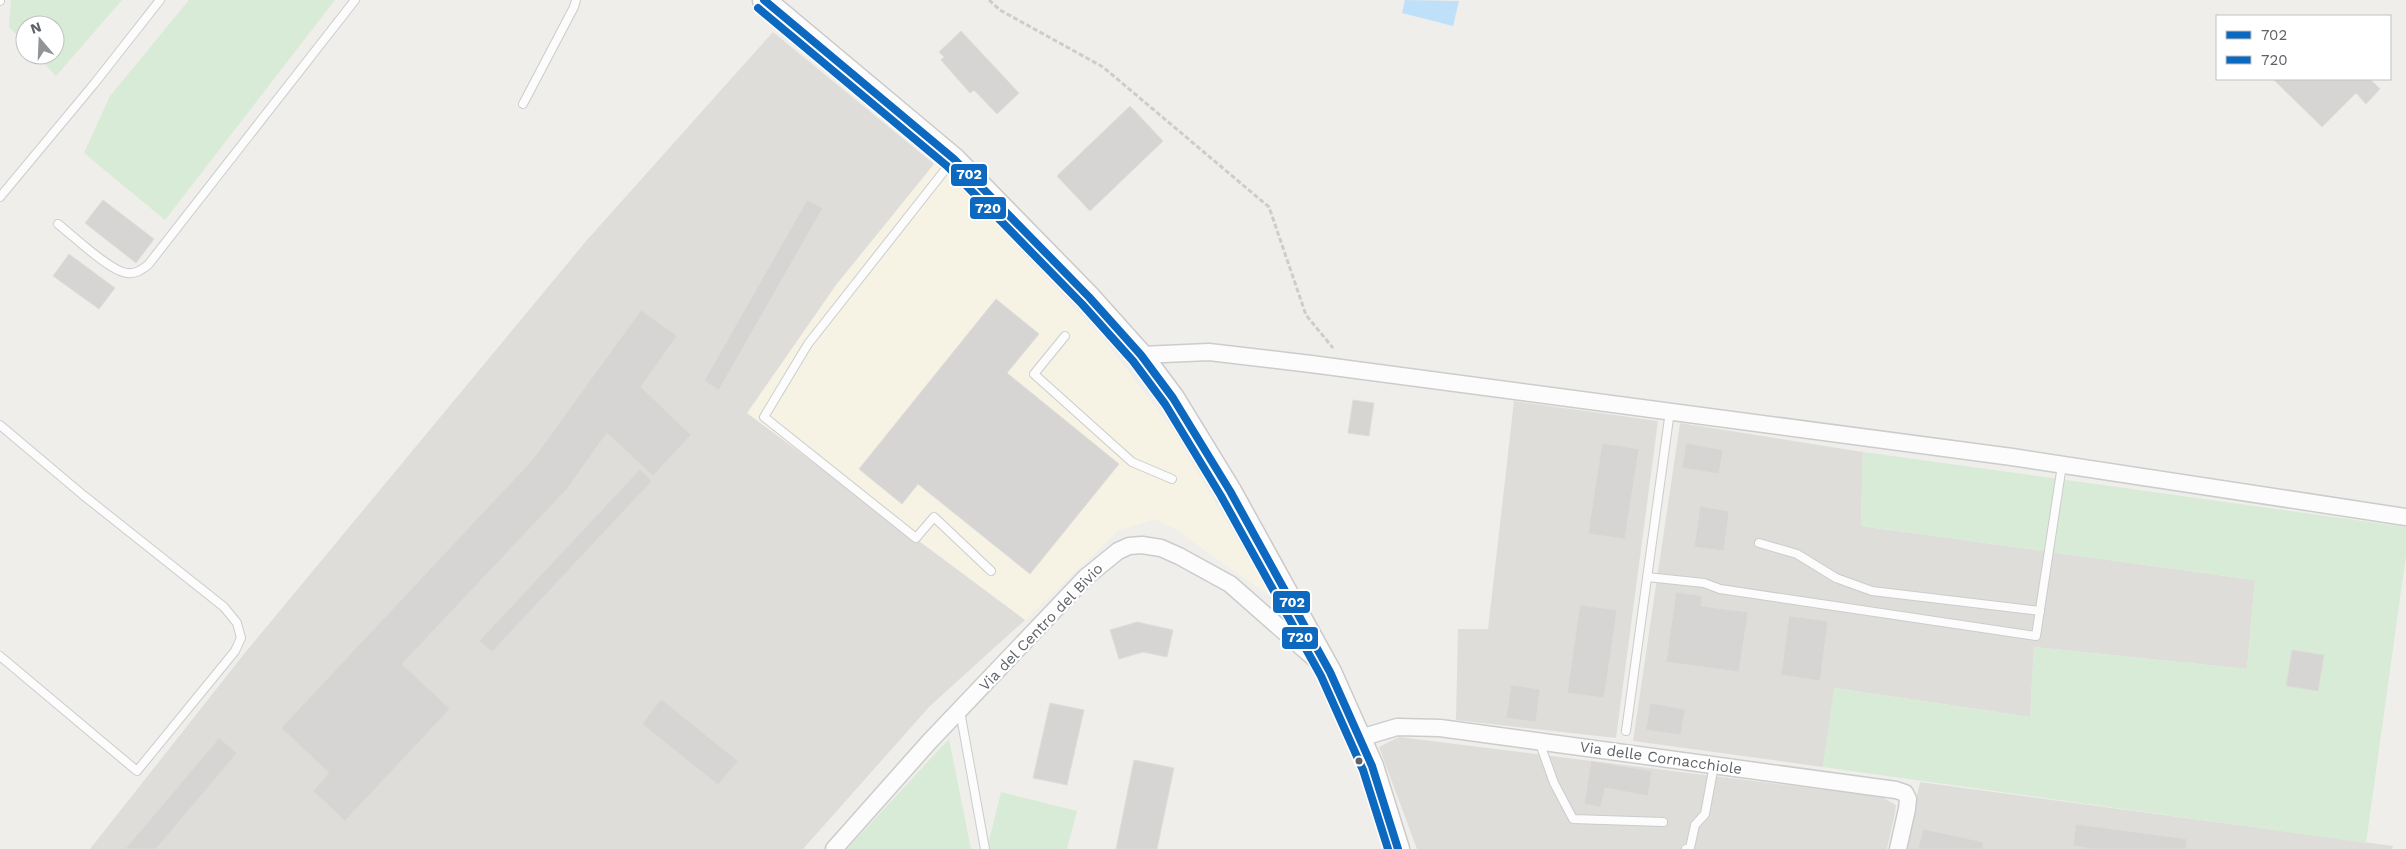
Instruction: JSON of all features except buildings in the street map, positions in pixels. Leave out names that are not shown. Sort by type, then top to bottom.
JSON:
[{"type":"main road","points":[[764,0],[954,159],[1089,297],[1141,355],[1173,398],[1205,448],[1330,672],[1360,738],[1389,817],[1398,849]]},
{"type":"street","points":[[1141,355],[1209,352],[1351,370],[1670,411],[2062,465],[2406,517]]},
{"type":"street","name":"Via del Centro del Bivio","points":[[834,849],[960,710],[1086,577],[1118,551],[1136,544],[1160,548],[1180,556],[1230,584],[1330,672]]},
{"type":"street","name":"Via delle Cornacchiole","points":[[1360,738],[1389,728],[1417,726],[1903,792],[1907,796],[1908,809],[1898,849]]},
{"type":"lane","points":[[0,197],[94,84],[160,0]]},
{"type":"lane","points":[[58,224],[116,270],[133,274],[148,265],[355,0]]},
{"type":"lane","points":[[523,104],[576,0]]},
{"type":"lane","points":[[954,159],[808,344],[764,417],[916,538],[934,517],[991,571]]},
{"type":"lane","points":[[1065,336],[1034,374],[1132,462],[1172,479]]},
{"type":"lane","points":[[1626,731],[1670,411]]},
{"type":"lane","points":[[0,424],[82,495],[224,607],[237,623],[241,638],[235,651],[137,771],[0,656]]},
{"type":"lane","points":[[1647,577],[1704,583],[1720,589],[2036,636],[2062,465]]},
{"type":"lane","points":[[1760,543],[1797,554],[1836,578],[1872,591],[2040,611]]},
{"type":"lane","points":[[960,710],[985,849]]},
{"type":"lane","points":[[1538,741],[1554,783],[1574,819],[1663,822]]},
{"type":"lane","points":[[1686,849],[1690,848],[1694,825],[1705,814],[1714,765]]},
{"type":"path","points":[[989,0],[1000,10],[1103,67],[1269,207],[1306,315],[1351,370]]},
{"type":"shaded area","points":[[773,32],[934,164],[836,285],[747,413],[1025,620],[930,706],[803,849],[90,849],[244,654],[587,240]]},
{"type":"shaded area","points":[[934,164],[950,176],[1103,338],[1173,430],[1271,597],[1175,529],[1156,519],[1119,530],[1025,620],[747,413],[836,285]]},
{"type":"shaded area","points":[[1514,401],[1658,421],[1616,738],[1456,720],[1458,629],[1488,629]]},
{"type":"shaded area","points":[[1680,423],[1863,452],[1861,526],[2255,580],[2247,669],[2034,647],[2030,717],[1835,688],[1823,767],[1633,741]]},
{"type":"shaded area","points":[[1399,737],[1882,797],[1896,805],[1895,813],[1887,849],[1417,849],[1379,747]]},
{"type":"shaded area","points":[[1920,782],[2393,846],[2392,849],[1905,849]]},
{"type":"green space","points":[[11,0],[122,0],[56,76],[46,65],[65,65],[65,15],[15,15],[15,33],[9,27]]},
{"type":"green space","points":[[189,0],[335,0],[165,220],[84,153],[110,96]]},
{"type":"green space","points":[[1863,452],[2406,527],[2406,555],[2366,843],[1823,767],[1834,688],[2030,717],[2034,647],[2247,669],[2255,580],[1861,526]]},
{"type":"green space","points":[[949,739],[971,849],[847,849]]},
{"type":"green space","points":[[1001,792],[1077,811],[1067,849],[987,849]]},
{"type":"water","points":[[1405,0],[1459,1],[1453,26],[1402,13]]},
{"type":"transit line","name":"702","points":[[764,0],[954,159],[1089,297],[1141,355],[1173,398],[1230,491],[1330,672],[1372,766],[1398,849]]},
{"type":"transit line","name":"720","points":[[758,8],[947,166],[1082,304],[1133,361],[1165,404],[1221,496],[1321,676],[1363,770],[1388,849]]}]
